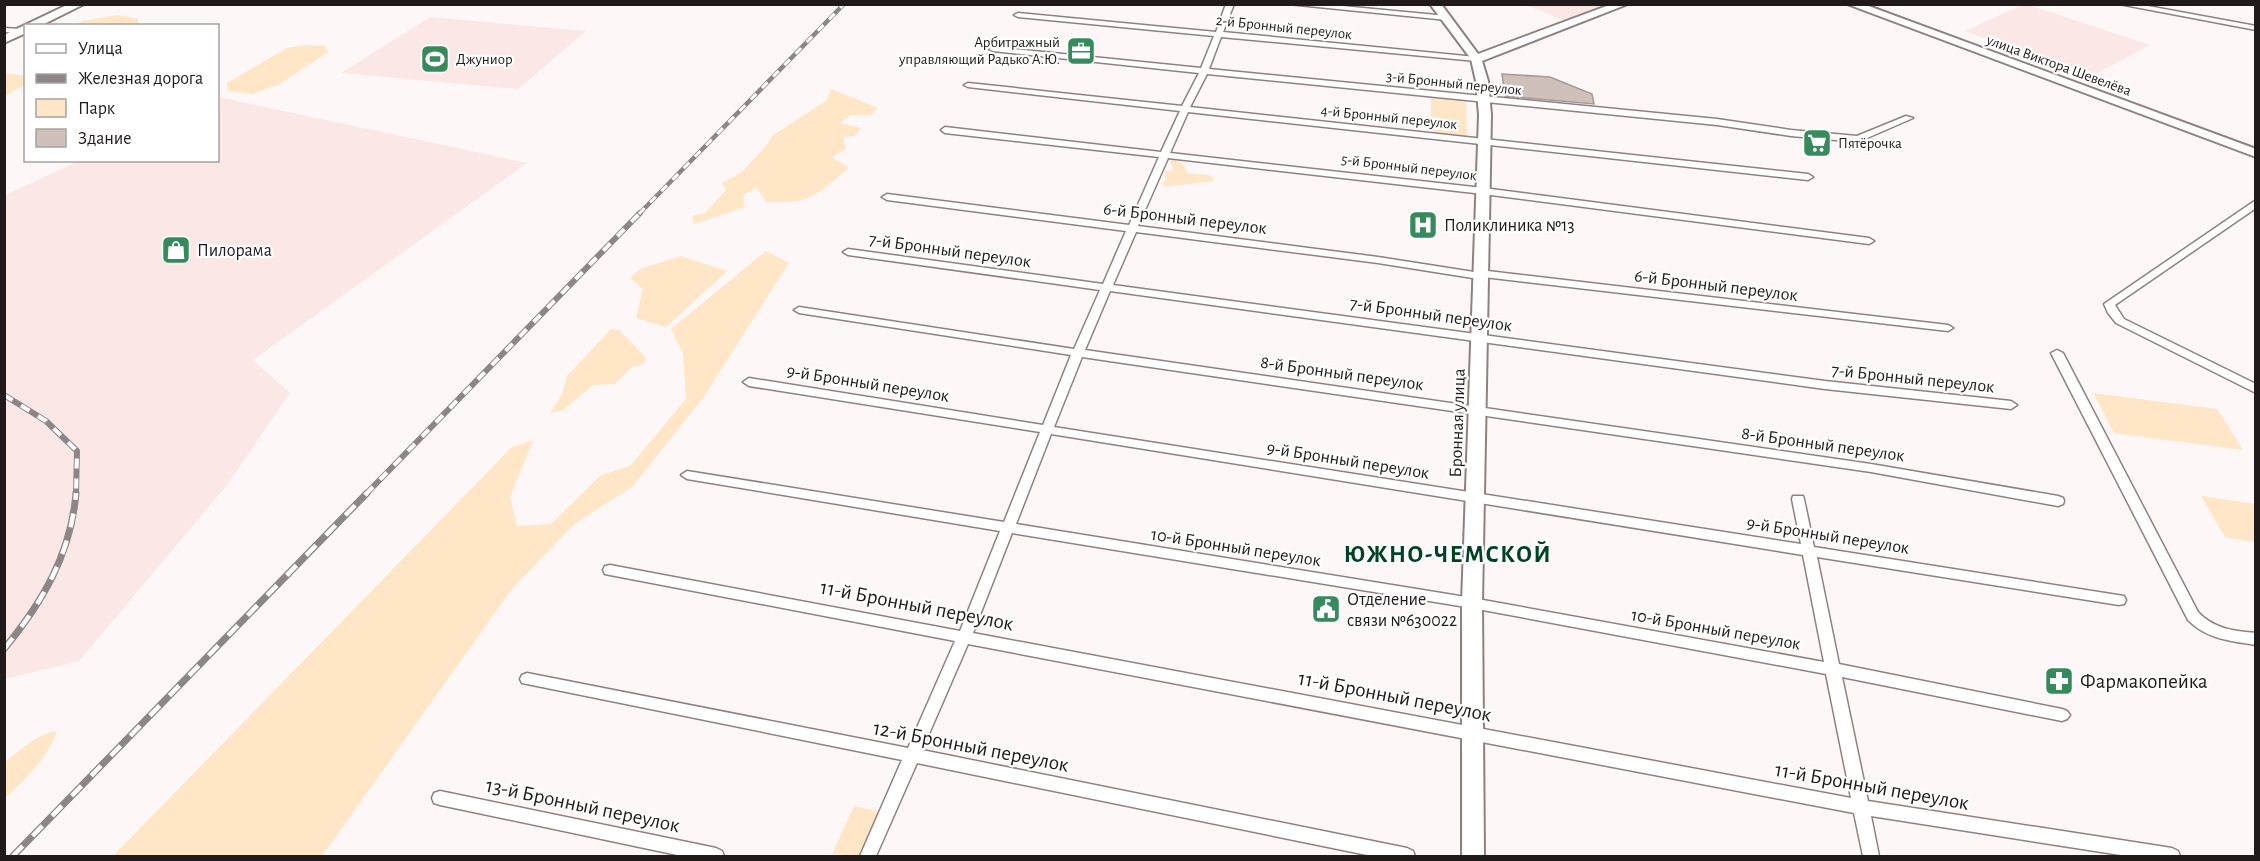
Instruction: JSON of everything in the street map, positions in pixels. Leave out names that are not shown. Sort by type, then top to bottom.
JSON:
[{"type":"street","points":[[35,24],[79,4]]},
{"type":"street","points":[[868,856],[965,635],[1078,354],[1204,69],[1230,4]]},
{"type":"street","points":[[1291,4],[1447,18]]},
{"type":"street","name":"Бронная улица","points":[[1436,4],[1476,59],[1484,100],[1485,140],[1479,275],[1472,603],[1473,856]]},
{"type":"street","points":[[1476,59],[1623,4]]},
{"type":"street","name":"улица Виктора Шевелёва","points":[[1852,4],[2256,153]]},
{"type":"street","points":[[2121,4],[2256,28]]},
{"type":"street","name":"2-й Бронный переулок","points":[[1018,15],[1476,59]]},
{"type":"street","points":[[4,30],[24,28]]},
{"type":"street","points":[[4,40],[24,29]]},
{"type":"street","name":"3-й Бронный переулок","points":[[993,49],[1717,122],[1791,133],[1858,139],[1909,118]]},
{"type":"street","name":"4-й Бронный переулок","points":[[968,85],[1808,177]]},
{"type":"street","name":"5-й Бронный переулок","points":[[945,130],[1483,191],[1869,241]]},
{"type":"street","name":"6-й Бронный переулок","points":[[887,197],[1479,275],[1948,328]]},
{"type":"street","points":[[2256,202],[2109,304],[2120,321],[2256,389]]},
{"type":"street","name":"7-й Бронный переулок","points":[[848,252],[1106,289],[1825,385],[2011,405]]},
{"type":"street","name":"8-й Бронный переулок","points":[[799,310],[1078,354],[1882,470],[2058,501]]},
{"type":"street","points":[[2057,353],[2193,616],[2200,624],[2216,633],[2256,639]]},
{"type":"street","name":"9-й Бронный переулок","points":[[748,382],[2119,600]]},
{"type":"street","name":"10-й Бронный переулок","points":[[687,475],[1472,603],[1832,669],[2062,715]]},
{"type":"street","points":[[1798,499],[1872,856]]},
{"type":"street","name":"11-й Бронный переулок","points":[[610,570],[965,635],[1862,807],[2172,856]]},
{"type":"street","name":"12-й Бронный переулок","points":[[527,679],[912,754],[1407,856]]},
{"type":"street","name":"13-й Бронный переулок","points":[[440,798],[716,856]]},
{"type":"shaded area","points":[[1526,5],[1622,5],[1571,23]]},
{"type":"shaded area","points":[[2022,5],[2150,45],[2092,76],[1965,31]]},
{"type":"shaded area","points":[[430,17],[586,31],[518,89],[341,73]]},
{"type":"shaded area","points":[[219,97],[527,163],[253,360],[290,393],[227,485],[79,661],[5,679],[5,195],[77,162],[219,162]]},
{"type":"green space","points":[[117,15],[137,18],[139,24],[76,24]]},
{"type":"green space","points":[[304,45],[325,46],[328,52],[278,85],[252,94],[228,91],[227,83],[287,48]]},
{"type":"green space","points":[[5,73],[24,76],[24,86],[5,96]]},
{"type":"green space","points":[[831,89],[878,108],[871,115],[851,115],[840,123],[861,128],[855,136],[843,137],[846,149],[832,157],[849,168],[820,192],[804,200],[766,202],[757,188],[743,195],[745,207],[694,224],[692,216],[705,213],[726,190],[722,183],[742,172],[772,136],[826,101]]},
{"type":"green space","points":[[1431,96],[1466,100],[1467,136],[1431,133]]},
{"type":"green space","points":[[1172,159],[1184,165],[1187,173],[1209,175],[1214,178],[1213,181],[1164,187],[1162,183],[1167,180],[1164,176],[1166,171],[1172,171],[1173,168],[1170,162]]},
{"type":"green space","points":[[766,251],[789,263],[703,398],[632,487],[573,525],[511,590],[322,856],[113,856],[512,447],[533,440],[510,497],[517,526],[551,524],[601,475],[630,466],[686,399],[683,353],[671,329]]},
{"type":"green space","points":[[681,256],[727,271],[666,327],[636,318],[643,289],[630,278],[640,269]]},
{"type":"green space","points":[[611,329],[619,330],[646,358],[644,364],[632,367],[615,384],[593,385],[563,410],[550,413],[562,394],[567,376]]},
{"type":"green space","points":[[2093,393],[2217,409],[2243,450],[2114,433]]},
{"type":"green space","points":[[2201,496],[2255,504],[2255,542],[2225,537]]},
{"type":"green space","points":[[57,731],[42,759],[5,798],[5,762],[36,739]]},
{"type":"green space","points":[[854,806],[880,812],[861,856],[832,854]]},
{"type":"building","points":[[1502,74],[1550,77],[1592,94],[1594,104],[1505,96]]},
{"type":"building","name":"Поликлиника №13","points":[[1412,214],[1436,217],[1435,236],[1410,233]]},
{"type":"railway","points":[[639,214],[844,4]]},
{"type":"railway","points":[[366,494],[640,213]]},
{"type":"railway","points":[[4,395],[46,421],[77,451],[76,494]]},
{"type":"railway","points":[[4,649],[31,614],[52,577],[68,537],[76,493]]},
{"type":"railway","points":[[13,856],[367,493]]},
{"type":"place","name":"Арбитражный управляющий Радько А.Ю.","points":[[1081,51]]},
{"type":"place","name":"Джуниор","points":[[435,59]]},
{"type":"place","name":"Пятёрочка","points":[[1817,143]]},
{"type":"place","name":"Поликлиника №13","points":[[1423,225]]},
{"type":"place","name":"Пилорама","points":[[176,250]]},
{"type":"place","name":"Отделение связи №630022","points":[[1326,609]]},
{"type":"place","name":"Фармакопейка","points":[[2059,681]]},
{"type":"district","name":"ЮЖНО-ЧЕМСКОЙ","points":[[1448,554]]}]
